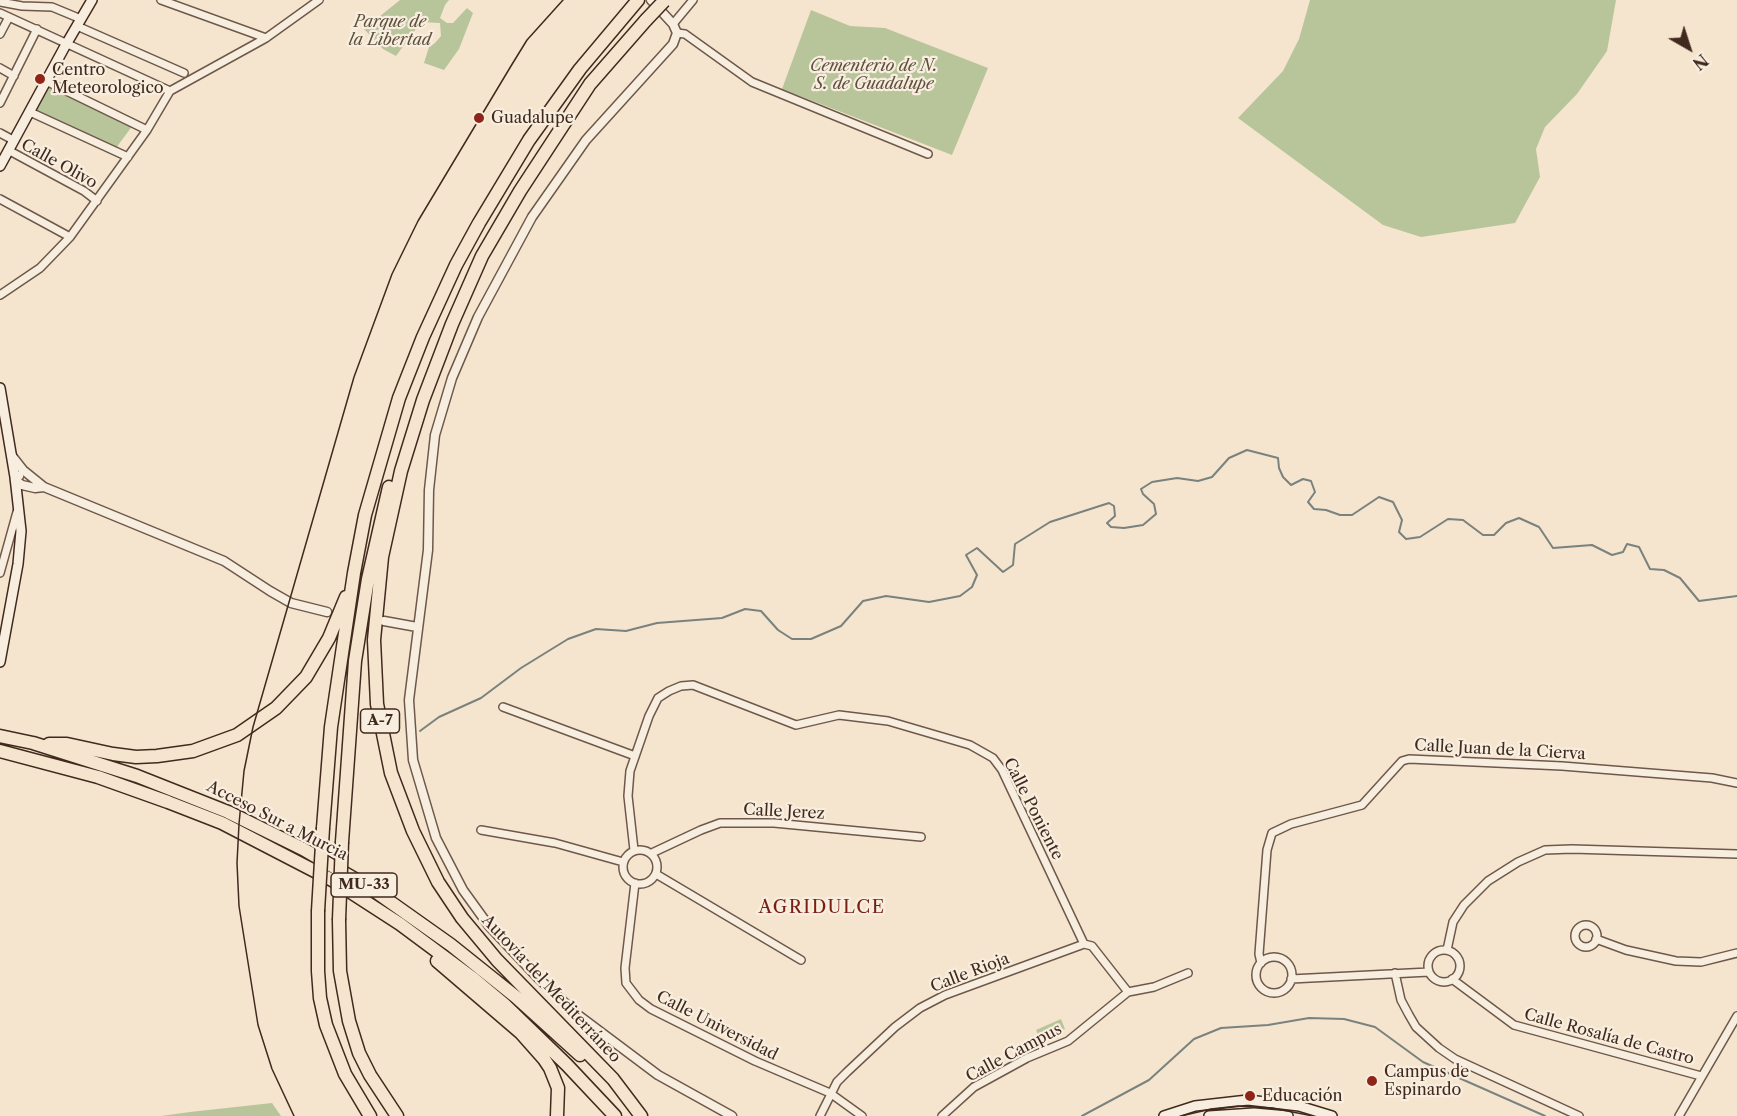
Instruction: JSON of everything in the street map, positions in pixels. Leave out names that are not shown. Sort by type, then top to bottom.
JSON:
[{"type":"highway","name":"Autovía del Mediterráneo","points":[[640,1116],[613,1079],[497,960],[456,909],[438,882],[412,831],[391,773],[381,729],[374,640],[378,588],[386,535],[400,471],[423,400],[452,324],[482,256],[520,191],[590,84],[664,0]]},
{"type":"highway","points":[[370,1116],[345,1074],[326,1025],[320,998],[318,971],[318,911],[331,727],[365,515],[399,398],[423,337],[456,265],[529,140],[580,69],[637,1]]},
{"type":"highway","points":[[397,1116],[370,1075],[359,1053],[340,979],[339,920],[342,842],[355,661],[375,543],[393,471],[417,399],[450,321],[482,256]]},
{"type":"highway","points":[[33,743],[67,744],[136,757],[193,751],[237,735],[276,708],[306,677],[329,638],[354,573]]},
{"type":"highway","name":"Acceso Sur a Murcia","points":[[0,736],[33,743],[137,776],[207,803],[303,849],[372,889],[452,945],[516,997],[594,1068],[640,1116]]},
{"type":"highway","name":"Acceso Sur a Murcia","points":[[0,751],[98,777],[222,823],[299,862],[363,899],[474,979],[517,1016],[615,1116]]},
{"type":"highway","points":[[299,862],[397,930],[521,1033],[550,1068],[558,1088],[557,1116]]},
{"type":"main road","points":[[0,166],[90,1]]},
{"type":"main road","points":[[0,388],[21,531],[18,564],[0,662]]},
{"type":"main road","points":[[1164,1116],[1195,1106],[1248,1100],[1299,1106],[1332,1116]]},
{"type":"main road","points":[[1209,1116],[1254,1113],[1288,1116]]},
{"type":"street","points":[[161,0],[266,38]]},
{"type":"street","points":[[0,295],[40,268],[70,237],[128,157],[170,91],[266,38],[319,0]]},
{"type":"street","points":[[651,0],[673,24],[677,33],[673,44],[586,140],[532,217],[470,337],[452,378],[435,435],[429,490],[428,550],[409,700],[413,760],[436,838],[463,890],[489,926],[538,978],[578,1015],[658,1075],[732,1116]]},
{"type":"street","points":[[673,24],[693,0]]},
{"type":"street","points":[[0,2],[22,6],[52,7],[184,73]]},
{"type":"street","points":[[0,13],[170,91]]},
{"type":"street","points":[[0,34],[9,17]]},
{"type":"street","points":[[0,103],[38,29]]},
{"type":"street","points":[[677,33],[685,34],[752,82],[928,154]]},
{"type":"street","points":[[0,68],[14,76]]},
{"type":"street","points":[[46,81],[147,129]]},
{"type":"street","points":[[30,112],[128,157]]},
{"type":"street","points":[[0,133],[13,140]]},
{"type":"street","name":"Calle Olivo","points":[[8,150],[97,201]]},
{"type":"street","points":[[0,199],[70,237]]},
{"type":"street","points":[[11,454],[39,487]]},
{"type":"street","points":[[29,475],[22,474],[15,480],[22,485],[39,487],[224,561],[291,603],[327,612]]},
{"type":"street","points":[[0,573],[23,496],[39,487]]},
{"type":"street","points":[[384,621],[417,627]]},
{"type":"street","name":"Calle Poniente","points":[[634,850],[628,796],[630,771],[649,716],[658,698],[681,686],[693,685],[796,724],[827,716],[853,716],[888,721],[970,745],[993,758],[1002,770],[1084,944]]},
{"type":"street","points":[[503,707],[635,756]]},
{"type":"street","name":"Calle Juan de la Cierva","points":[[1261,963],[1259,954],[1267,850],[1272,833],[1291,824],[1362,805],[1402,761],[1409,759],[1562,765],[1712,778],[1737,783]]},
{"type":"street","name":"Calle Jerez","points":[[652,854],[720,823],[774,823],[921,837]]},
{"type":"street","points":[[482,830],[555,843],[623,862]]},
{"type":"street","points":[[634,850],[646,850],[652,854],[658,867],[656,874],[647,883],[635,884],[626,878],[623,862],[626,857],[634,850]]},
{"type":"street","points":[[1447,950],[1453,922],[1464,904],[1488,881],[1518,862],[1545,850],[1737,854]]},
{"type":"street","points":[[656,874],[801,960]]},
{"type":"street","name":"Calle Universidad","points":[[635,884],[625,968],[626,983],[639,1000],[651,1009],[778,1072],[830,1093]]},
{"type":"street","points":[[1596,939],[1626,950],[1676,962],[1701,962],[1737,953]]},
{"type":"street","points":[[1084,944],[1092,946],[1128,992],[1154,987],[1188,973]]},
{"type":"street","name":"Calle Rioja","points":[[820,1116],[837,1082],[895,1027],[921,1008],[945,995],[1084,944]]},
{"type":"street","points":[[1447,950],[1455,954],[1459,963],[1458,972],[1447,981],[1437,980],[1428,969],[1428,962],[1433,954],[1447,950]]},
{"type":"street","points":[[1277,958],[1288,964],[1291,977],[1284,990],[1268,992],[1259,985],[1258,968],[1266,959],[1277,958]]},
{"type":"street","points":[[1291,977],[1428,969]]},
{"type":"street","points":[[1291,977],[1395,973],[1428,969]]},
{"type":"street","points":[[1395,973],[1401,1000],[1416,1027],[1429,1041],[1455,1059],[1579,1116]]},
{"type":"street","name":"Calle Rosalía de Castro","points":[[1452,979],[1514,1025],[1701,1076]]},
{"type":"street","name":"Calle Campus","points":[[942,1116],[974,1087],[1027,1058],[1068,1041],[1128,992]]},
{"type":"street","points":[[1679,1116],[1737,1016]]},
{"type":"street","points":[[830,1093],[862,1116]]},
{"type":"green space","name":"Parque de la Libertad","points":[[400,0],[449,0],[440,18],[447,23],[453,23],[467,8],[473,13],[459,49],[444,70],[424,63],[429,47],[441,36],[440,23],[421,22],[396,56],[383,49],[364,29]]},
{"type":"green space","points":[[1310,0],[1616,0],[1607,51],[1577,94],[1545,127],[1536,149],[1540,177],[1515,223],[1421,237],[1383,225],[1238,118],[1283,71],[1299,39]]},
{"type":"green space","name":"Cementerio de N. S. de Guadalupe","points":[[811,10],[850,26],[885,28],[988,68],[952,155],[782,89]]},
{"type":"green space","points":[[44,85],[133,125],[116,148],[32,109]]},
{"type":"green space","points":[[1061,1019],[1065,1029],[1040,1039],[1036,1030]]},
{"type":"green space","points":[[272,1103],[281,1116],[161,1116],[190,1112]]},
{"type":"waterway","points":[[420,731],[439,717],[481,698],[521,668],[568,639],[596,629],[626,631],[657,623],[722,618],[745,609],[761,611],[778,630],[792,639],[811,639],[841,626],[863,601],[886,596],[929,602],[960,596],[972,587],[977,575],[966,555],[977,548],[1003,572],[1013,565],[1015,544],[1050,522],[1109,503],[1114,506],[1115,516],[1107,523],[1111,527],[1124,528],[1143,525],[1156,514],[1154,504],[1141,489],[1152,482],[1177,478],[1198,481],[1212,477],[1229,458],[1247,450],[1278,458],[1283,477],[1291,485],[1303,479],[1311,481],[1315,492],[1308,502],[1314,509],[1340,515],[1352,515],[1379,497],[1393,502],[1402,520],[1399,532],[1406,539],[1420,537],[1448,519],[1463,520],[1483,535],[1494,535],[1506,523],[1519,518],[1539,527],[1553,548],[1592,545],[1612,555],[1623,552],[1627,544],[1639,547],[1650,569],[1664,570],[1680,578],[1699,601],[1737,596]]},
{"type":"waterway","points":[[1082,1116],[1149,1080],[1194,1039],[1221,1028],[1268,1025],[1309,1018],[1344,1019],[1375,1027],[1423,1062],[1545,1116]]},
{"type":"tram line","points":[[294,1116],[272,1069],[258,1025],[239,906],[237,863],[239,824],[244,771],[253,727],[354,377],[392,274],[418,221],[527,40],[563,0]]},
{"type":"tram line","points":[[1181,1116],[1238,1106],[1272,1108],[1313,1116]]},
{"type":"place","name":"Centro Meteorologico","points":[[40,79]]},
{"type":"place","name":"Guadalupe","points":[[479,118]]},
{"type":"place","name":"Campus de Espinardo","points":[[1372,1081]]},
{"type":"place","name":"Educación","points":[[1250,1096]]},
{"type":"district","name":"AGRIDULCE","points":[[822,908]]}]
